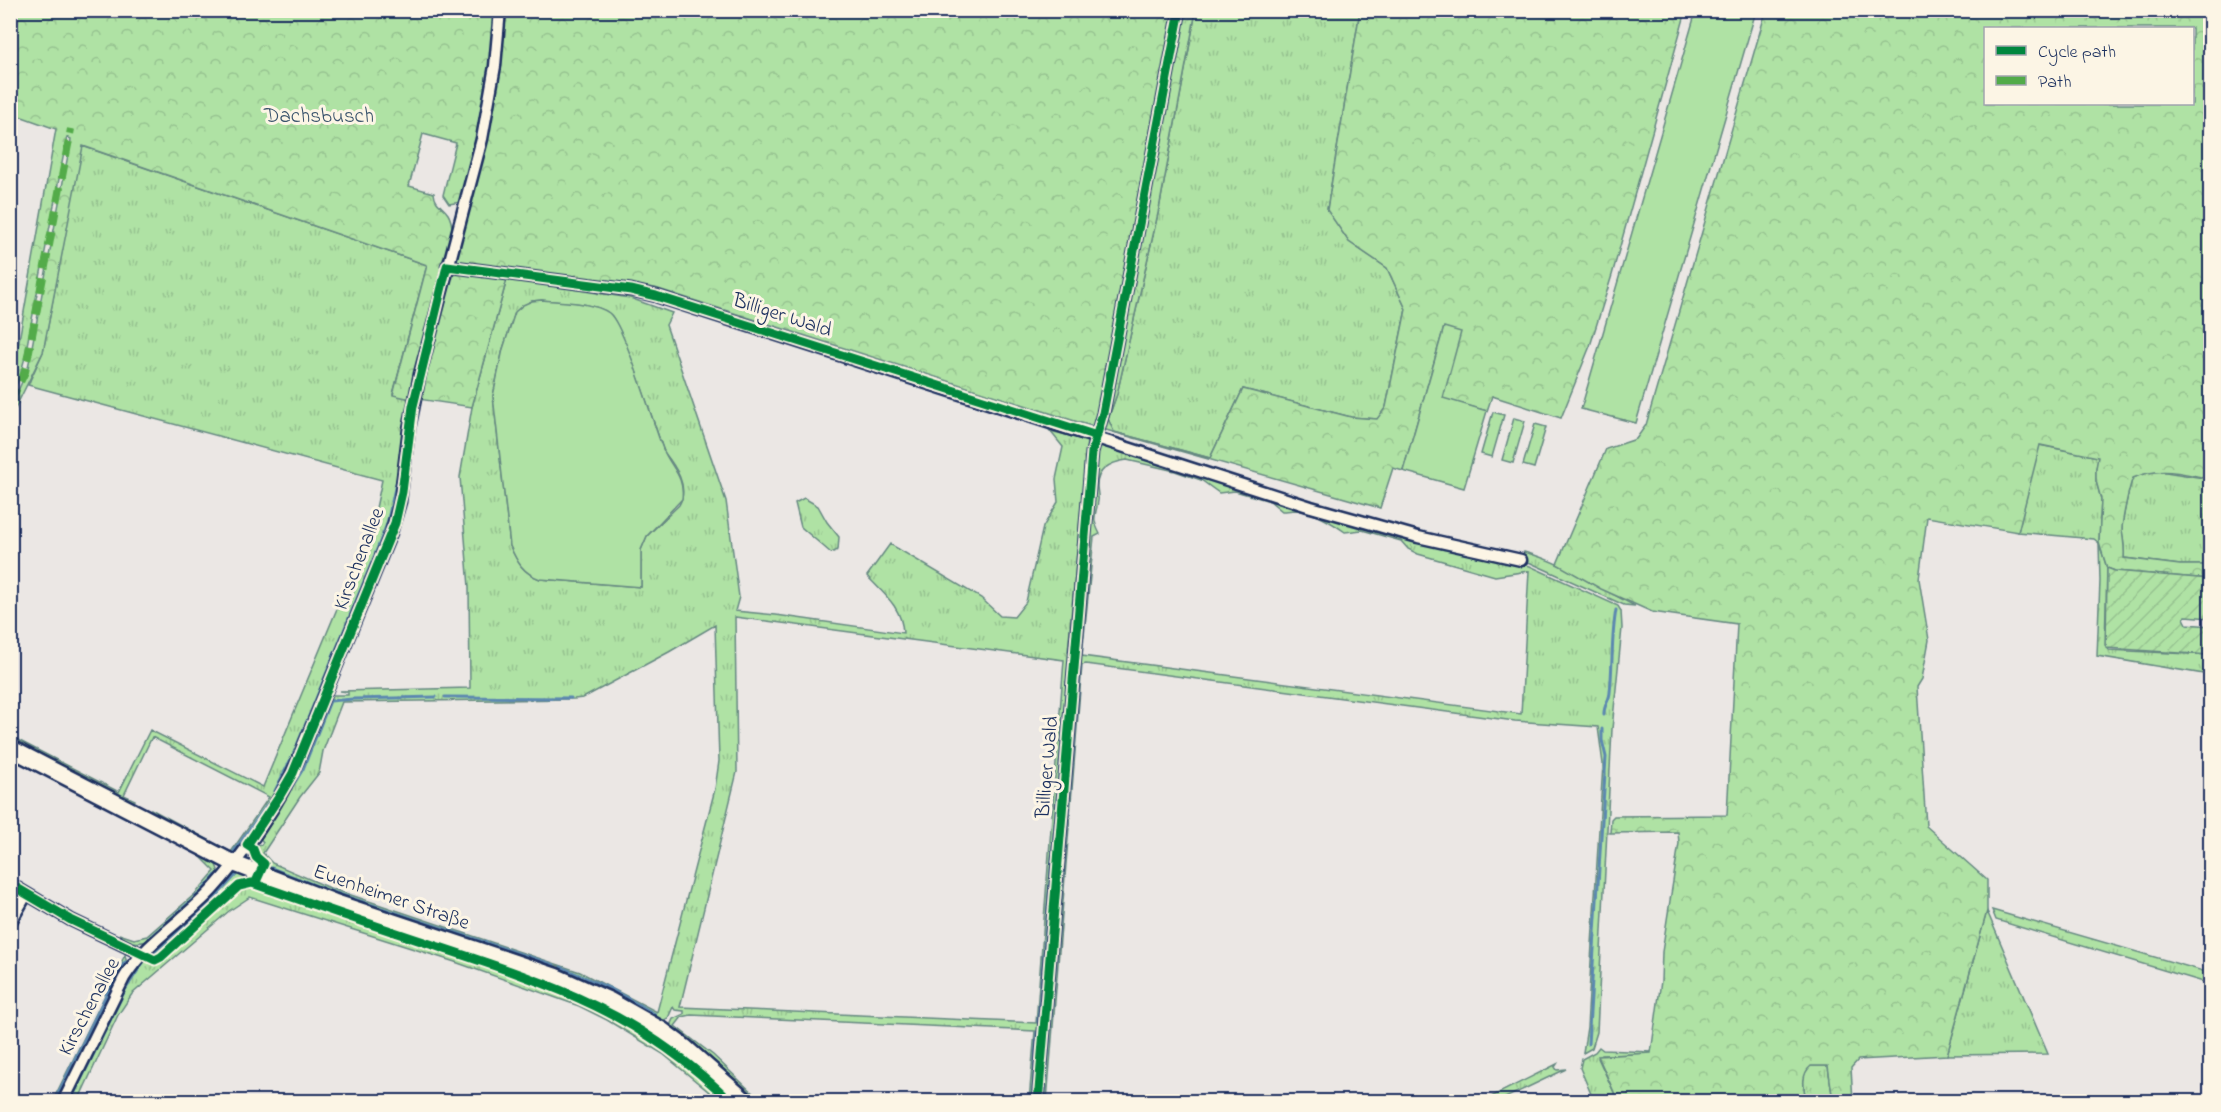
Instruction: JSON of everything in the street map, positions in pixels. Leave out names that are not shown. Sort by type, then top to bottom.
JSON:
[{"type":"main road","name":"Euenheimer Straße","points":[[10,748],[235,864],[334,902],[522,964],[594,992],[634,1013],[670,1036],[715,1071],[747,1101]]},
{"type":"street","name":"Kirschenallee","points":[[63,1101],[124,978],[142,954],[194,908],[235,864],[293,773],[395,523],[403,486],[413,406],[488,108],[500,10]]},
{"type":"street","name":"Billiger Wald","points":[[1038,1101],[1091,463],[1103,413],[1180,10]]},
{"type":"street","name":"Billiger Wald","points":[[447,266],[631,290],[656,296],[1322,510],[1419,537],[1521,560]]},
{"type":"street","points":[[10,884],[71,920],[142,954]]},
{"type":"street","points":[[10,923],[26,895]]},
{"type":"green space","name":"Dachsbusch","points":[[11,11],[497,11],[488,83],[461,202],[449,204],[443,195],[456,143],[423,134],[409,186],[434,193],[437,203],[449,216],[453,235],[411,399],[393,395],[427,265],[83,146],[43,352],[11,417],[11,407],[28,368],[71,139],[67,137],[24,361],[11,396],[11,377],[56,129],[11,113]]},
{"type":"green space","points":[[503,11],[1196,11],[1159,209],[1117,394],[1108,419],[1114,432],[1210,458],[1243,389],[1351,417],[1377,419],[1386,407],[1406,309],[1387,268],[1349,242],[1327,210],[1360,11],[1686,11],[1612,275],[1590,346],[1561,418],[1492,396],[1487,411],[1443,399],[1444,327],[1403,471],[1393,468],[1380,508],[1078,422],[655,288],[455,263]]},
{"type":"green space","points":[[1196,11],[1360,11],[1327,209],[1349,242],[1387,268],[1406,309],[1386,407],[1378,419],[1351,417],[1243,389],[1210,458],[1114,432],[1108,419],[1117,394],[1159,209]]},
{"type":"green space","points":[[1696,11],[1756,11],[1636,423],[1581,409]]},
{"type":"green space","points":[[1766,11],[2210,11],[2210,479],[2162,471],[2133,478],[2122,529],[2124,558],[2180,565],[2210,565],[2210,579],[2115,571],[2107,568],[2099,543],[2101,499],[2096,481],[2098,457],[2040,445],[2018,532],[1927,517],[1919,579],[1929,640],[1922,679],[1917,687],[1926,826],[1987,880],[1987,911],[1947,1055],[1858,1060],[1851,1068],[1853,1101],[1833,1101],[1828,1066],[1811,1066],[1804,1078],[1806,1101],[1618,1101],[1598,1056],[1651,1053],[1661,981],[1662,952],[1679,843],[1678,832],[1610,833],[1611,819],[1614,816],[1727,815],[1737,624],[1652,612],[1601,589],[1557,564],[1606,449],[1636,439],[1646,425]]},
{"type":"green space","points":[[82,146],[427,265],[393,394],[411,399],[406,415],[404,447],[392,521],[292,766],[264,814],[237,852],[233,854],[151,814],[151,809],[231,852],[269,797],[152,737],[124,795],[135,800],[133,803],[79,777],[79,773],[73,770],[68,771],[11,741],[10,736],[119,792],[150,730],[263,787],[363,546],[376,508],[382,480],[28,385],[43,352]]},
{"type":"green space","points":[[458,272],[507,279],[472,407],[418,399],[450,277]]},
{"type":"green space","points":[[507,279],[630,298],[672,313],[666,325],[726,501],[739,597],[735,611],[903,633],[896,608],[867,576],[890,544],[981,598],[1000,616],[1014,617],[1026,602],[1043,527],[1058,502],[1056,479],[1063,447],[1050,431],[1087,440],[1068,652],[1072,653],[1035,1101],[1029,1101],[1035,1031],[691,1015],[682,1017],[675,1026],[713,1055],[761,1101],[755,1101],[707,1057],[669,1028],[673,1019],[684,1014],[684,1011],[675,1010],[673,1007],[668,1018],[661,1022],[560,970],[559,966],[556,965],[554,968],[324,893],[265,868],[267,862],[258,855],[252,845],[255,843],[261,845],[263,842],[259,837],[330,695],[348,695],[348,692],[340,691],[470,688],[469,587],[460,477],[472,407]],"holes":[[[532,301],[586,305],[610,314],[630,356],[664,452],[680,477],[683,491],[679,505],[647,536],[641,550],[641,587],[540,579],[529,574],[521,566],[510,546],[493,396],[503,349],[515,313]],[[735,617],[1064,660],[1036,1023],[680,1007],[737,772]],[[715,625],[719,761],[715,789],[657,1012],[580,972],[330,888],[272,863],[263,853],[300,797],[319,773],[323,751],[342,702],[583,698]]]},
{"type":"green space","points":[[542,300],[603,309],[616,322],[663,449],[679,478],[682,499],[647,536],[641,550],[641,587],[540,579],[529,574],[521,566],[510,546],[493,396],[503,349],[515,312],[532,301]]},
{"type":"green space","points":[[1444,327],[1461,332],[1443,398],[1487,411],[1464,488],[1403,471]]},
{"type":"green space","points":[[1493,412],[1504,415],[1492,457],[1481,454]]},
{"type":"green space","points":[[1514,418],[1525,421],[1513,463],[1502,460]]},
{"type":"green space","points":[[1535,424],[1546,427],[1534,468],[1523,465]]},
{"type":"green space","points":[[1101,444],[1405,538],[1530,566],[1618,606],[1621,611],[1622,628],[1612,729],[1597,1032],[1592,1048],[1583,1053],[1587,1027],[1603,764],[1598,727],[1515,721],[1086,664],[1082,665],[1047,1101],[1042,1102],[1094,461],[1098,446]],"holes":[[[1127,460],[1175,471],[1201,480],[1219,493],[1235,491],[1270,501],[1282,511],[1296,510],[1310,513],[1345,532],[1362,530],[1401,541],[1408,549],[1418,554],[1495,576],[1529,571],[1521,714],[1082,656],[1094,537],[1100,534],[1095,520],[1100,475],[1111,464]]]},
{"type":"green space","points":[[2039,445],[2099,457],[2096,481],[2101,499],[2099,543],[2094,539],[2018,532]]},
{"type":"green space","points":[[2159,471],[2210,479],[2210,565],[2180,565],[2124,558],[2122,525],[2133,478]]},
{"type":"green space","points":[[804,498],[818,506],[839,537],[838,550],[831,553],[801,527],[795,503]]},
{"type":"green space","points":[[2099,543],[2107,568],[2105,645],[2109,650],[2210,655],[2210,675],[2097,656]]},
{"type":"green space","points":[[1524,552],[1553,562],[1635,606],[1624,605],[1522,559]]},
{"type":"green space","points":[[2107,568],[2115,571],[2210,579],[2210,618],[2186,616],[2184,618],[2187,624],[2210,626],[2210,655],[2106,648]]},
{"type":"green space","points":[[11,756],[214,859],[218,870],[216,880],[148,941],[129,941],[119,934],[134,939],[147,936],[196,893],[215,871],[196,852]]},
{"type":"green space","points":[[234,871],[253,881],[244,880],[238,884],[164,951],[155,956],[149,955],[148,953]]},
{"type":"green space","points":[[248,884],[565,995],[639,1033],[662,1048],[727,1101],[720,1101],[663,1054],[579,1006],[455,962],[250,897],[229,911],[132,994],[118,1015],[78,1101],[66,1102],[120,994],[144,957],[153,963],[179,947],[238,890]]},
{"type":"green space","points":[[1992,910],[2210,973],[2210,984],[1996,920]]},
{"type":"green space","points":[[1987,911],[2048,1054],[1947,1055]]},
{"type":"green space","points":[[125,955],[127,965],[59,1101],[52,1102]]},
{"type":"green space","points":[[1599,1047],[1603,1050],[1652,1052],[1602,1055],[1598,1058],[1618,1101],[1594,1101],[1580,1068],[1582,1059]]},
{"type":"green space","points":[[1557,1064],[1555,1067],[1557,1070],[1566,1069],[1499,1101],[1483,1101]]},
{"type":"green space","points":[[1810,1066],[1828,1066],[1833,1101],[1806,1101],[1804,1078]]},
{"type":"waterway","points":[[275,791],[293,755],[387,524],[397,479]]},
{"type":"waterway","points":[[1604,715],[1610,695],[1616,610]]},
{"type":"waterway","points":[[1038,1022],[1069,661]]},
{"type":"waterway","points":[[1044,1102],[1080,668]]},
{"type":"waterway","points":[[270,822],[303,769],[330,701],[436,697]]},
{"type":"waterway","points":[[445,697],[571,698]]},
{"type":"waterway","points":[[1588,1044],[1606,757],[1602,729]]},
{"type":"waterway","points":[[234,851],[271,799]]},
{"type":"waterway","points":[[271,868],[327,890],[554,965]]},
{"type":"waterway","points":[[150,937],[201,892],[216,875]]},
{"type":"waterway","points":[[152,954],[212,901],[236,875]]},
{"type":"waterway","points":[[70,1102],[125,990],[144,961]]},
{"type":"waterway","points":[[54,1102],[117,973],[125,962]]},
{"type":"waterway","points":[[561,967],[609,988],[655,1014]]},
{"type":"waterway","points":[[1032,1102],[1037,1032]]},
{"type":"marked path","points":[[10,402],[25,372],[71,129]]},
{"type":"cycle path","points":[[1038,1102],[1092,452],[1103,413],[1180,10]]},
{"type":"cycle path","points":[[255,884],[264,864],[256,857],[253,849],[247,845],[293,773],[395,523],[402,492],[413,406],[447,266],[631,290],[656,296],[1097,436]]},
{"type":"cycle path","points":[[10,884],[71,920],[155,960],[239,886],[252,883],[517,973],[592,1004],[663,1045],[697,1071],[731,1102]]}]
